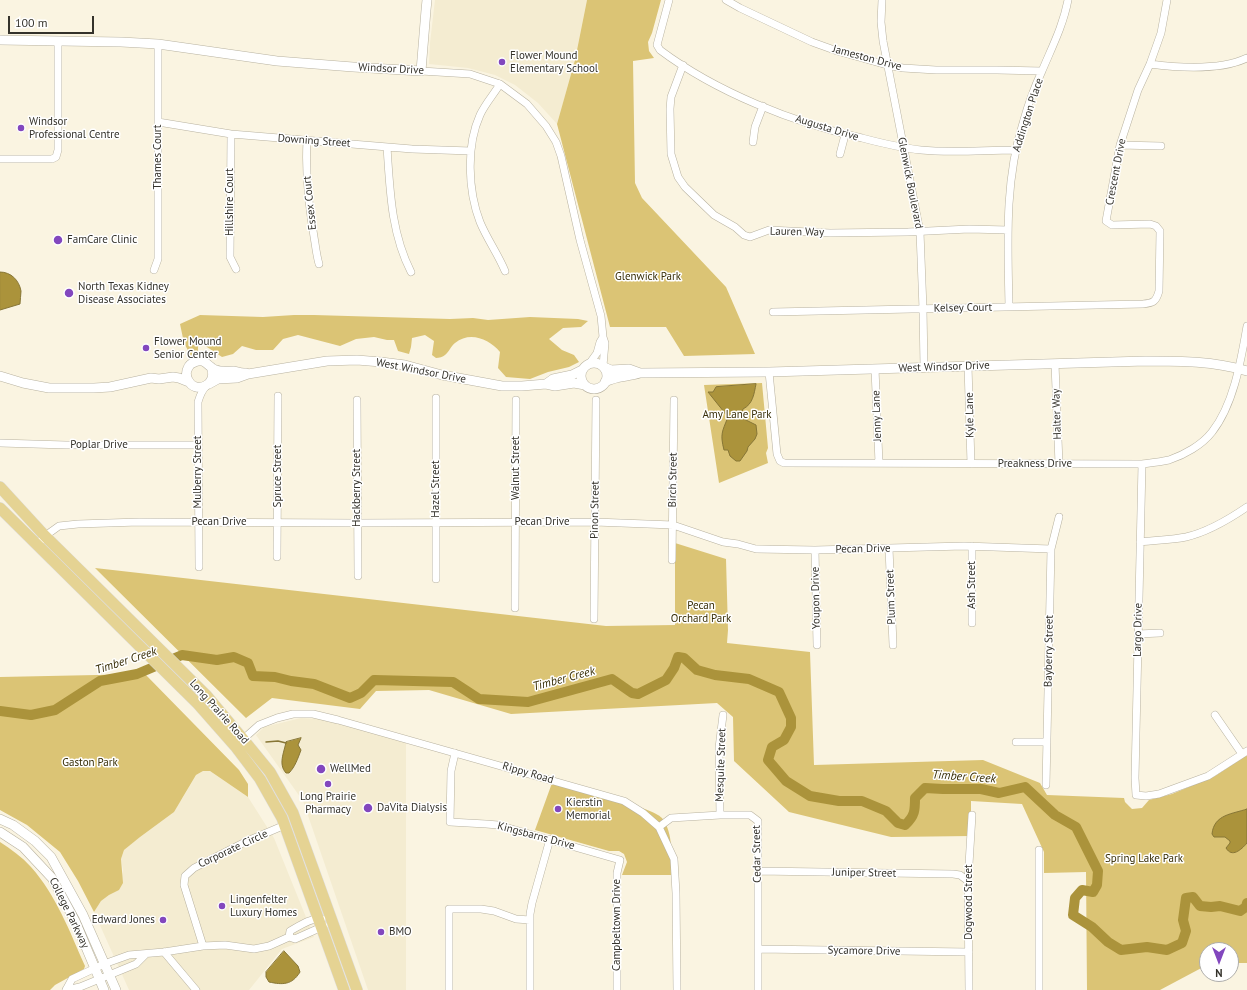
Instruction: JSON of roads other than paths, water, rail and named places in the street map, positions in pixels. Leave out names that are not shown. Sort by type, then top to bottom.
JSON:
[{"type":"main road","name":"Long Prairie Road","points":[[0,487],[45,536],[207,696],[270,772],[293,813],[357,990]]},
{"type":"main road","name":"Long Prairie Road","points":[[0,508],[198,704],[260,779],[285,825],[344,990]]},
{"type":"street","points":[[421,71],[428,0]]},
{"type":"street","name":"Augusta Drive","points":[[669,0],[657,45],[660,50],[719,86],[763,106],[808,124],[846,135],[920,150],[1015,150]]},
{"type":"street","name":"Jameston Drive","points":[[726,0],[812,42],[837,51],[887,65],[903,68],[958,71],[1042,71]]},
{"type":"street","name":"Glenwick Boulevard","points":[[882,0],[881,22],[887,65],[920,232],[924,367]]},
{"type":"street","name":"Addington Place","points":[[1009,307],[1009,196],[1015,150],[1022,124],[1065,16],[1068,0]]},
{"type":"street","name":"Crescent Drive","points":[[1154,302],[1157,299],[1159,291],[1160,231],[1156,226],[1150,224],[1112,225],[1106,221],[1120,145],[1138,90],[1150,64],[1162,28],[1167,0]]},
{"type":"street","name":"Windsor Drive","points":[[0,40],[158,44],[277,61],[470,74],[500,84],[527,104],[546,126],[556,142],[561,156],[580,240],[601,316],[605,343],[603,367]]},
{"type":"street","points":[[0,159],[52,159],[56,157],[58,150],[58,41]]},
{"type":"street","name":"Thames Court","points":[[154,270],[158,259],[158,44]]},
{"type":"street","points":[[1150,64],[1192,67],[1237,63],[1247,58]]},
{"type":"street","name":"Lauren Way","points":[[683,65],[671,97],[671,154],[678,177],[685,187],[714,215],[740,232],[750,237],[769,230],[830,233],[920,232],[969,229],[1008,230]]},
{"type":"street","points":[[500,84],[480,114],[474,132],[470,166],[473,198],[480,222],[505,271]]},
{"type":"street","points":[[753,142],[755,127],[763,106]]},
{"type":"street","name":"Downing Street","points":[[158,122],[231,134],[387,147],[471,151]]},
{"type":"street","name":"Hillshire Court","points":[[231,134],[230,257],[236,269]]},
{"type":"street","points":[[840,154],[846,135]]},
{"type":"street","name":"Essex Court","points":[[307,141],[306,174],[312,226],[319,264]]},
{"type":"street","points":[[1120,145],[1161,146]]},
{"type":"street","points":[[387,147],[392,211],[406,262],[412,272]]},
{"type":"street","name":"Kelsey Court","points":[[773,312],[1142,304],[1154,302]]},
{"type":"street","name":"Preakness Drive","points":[[769,372],[777,454],[780,461],[789,463],[1142,464],[1168,460],[1181,455],[1211,433],[1220,420],[1243,370],[1247,326]]},
{"type":"street","name":"Windsor Drive","points":[[586,367],[597,353],[603,337]]},
{"type":"street","name":"West Windsor Drive","points":[[0,376],[38,387],[49,388],[110,387],[151,378],[159,379],[173,377],[179,378],[197,387],[204,386],[218,378],[237,378],[248,374],[327,361],[357,360],[405,366],[442,375],[502,386],[546,384],[555,386],[574,383],[596,389],[603,386],[605,382],[613,378],[640,373],[769,372],[1181,361],[1211,363],[1243,370]]},
{"type":"street","name":"West Windsor Drive","points":[[151,378],[156,373],[185,369],[197,361],[205,362],[216,371],[236,371],[248,374]]},
{"type":"street","name":"West Windsor Drive","points":[[546,384],[554,379],[572,375],[595,363],[611,370],[629,369],[640,373]]},
{"type":"street","name":"Halter Way","points":[[1055,364],[1059,464]]},
{"type":"street","points":[[190,365],[186,372],[186,376],[190,383]]},
{"type":"street","name":"Kyle Lane","points":[[968,366],[971,464]]},
{"type":"street","points":[[198,402],[203,390],[212,378],[213,375],[211,367]]},
{"type":"street","points":[[585,385],[581,376],[586,367]]},
{"type":"street","points":[[603,367],[607,376],[605,382]]},
{"type":"street","name":"Jenny Lane","points":[[875,369],[879,463]]},
{"type":"street","name":"Mulberry Street","points":[[190,383],[194,389],[198,402],[199,566]]},
{"type":"street","name":"Spruce Street","points":[[277,557],[278,396]]},
{"type":"street","name":"Hazel Street","points":[[436,398],[436,580]]},
{"type":"street","name":"Hackberry Street","points":[[357,400],[358,576]]},
{"type":"street","name":"Walnut Street","points":[[515,608],[516,400]]},
{"type":"street","name":"Pinon Street","points":[[594,619],[596,400]]},
{"type":"street","name":"Birch Street","points":[[672,560],[674,400]]},
{"type":"street","name":"Poplar Drive","points":[[0,443],[66,445],[198,445]]},
{"type":"street","name":"Largo Drive","points":[[1142,464],[1135,778],[1136,795],[1146,796],[1159,794],[1208,776],[1244,753]]},
{"type":"street","points":[[1140,542],[1185,537],[1209,530],[1233,517],[1247,507]]},
{"type":"street","name":"Bayberry Street","points":[[1046,784],[1051,549],[1059,518]]},
{"type":"street","name":"Pecan Drive","points":[[37,545],[45,536],[59,526],[78,524],[139,522],[595,522],[673,525],[723,542],[738,544],[750,548],[815,550],[972,546],[1051,549]]},
{"type":"street","name":"Ash Street","points":[[972,546],[972,623]]},
{"type":"street","name":"Plum Street","points":[[889,548],[893,645]]},
{"type":"street","name":"Youpon Drive","points":[[815,550],[817,645]]},
{"type":"street","points":[[1138,634],[1160,633]]},
{"type":"street","name":"Rippy Road","points":[[234,746],[260,725],[277,718],[293,714],[312,714],[338,720],[624,801],[643,813],[659,827],[674,859],[676,893],[677,990]]},
{"type":"street","name":"Mesquite Street","points":[[720,814],[719,748],[723,715]]},
{"type":"street","points":[[1215,715],[1244,753]]},
{"type":"street","points":[[1016,742],[1047,742]]},
{"type":"street","name":"Kingsbarns Drive","points":[[455,753],[451,771],[450,822],[498,825],[620,860]]},
{"type":"street","name":"Cedar Street","points":[[659,827],[671,818],[720,814],[750,815],[758,821],[758,990]]},
{"type":"street","name":"Dogwood Street","points":[[969,990],[968,881],[972,815]]},
{"type":"street","name":"College Parkway","points":[[0,819],[13,825],[35,841],[51,857],[56,875],[104,990]]},
{"type":"street","name":"Corporate Circle","points":[[203,946],[184,885],[185,876],[194,868],[245,842],[285,825]]},
{"type":"street","name":"College Parkway","points":[[0,832],[23,847],[56,875],[83,915],[116,990]]},
{"type":"street","points":[[530,990],[530,920],[532,903],[550,840]]},
{"type":"street","points":[[1039,850],[1039,990]]},
{"type":"street","name":"Campbeltown Drive","points":[[618,990],[617,873],[620,860]]},
{"type":"street","name":"Juniper Street","points":[[758,871],[953,874],[960,875],[968,881]]},
{"type":"street","points":[[449,990],[449,908],[494,911],[516,919],[530,920]]},
{"type":"street","points":[[289,938],[290,931],[303,924],[332,921]]},
{"type":"street","points":[[66,990],[72,979],[129,954],[146,954],[203,946],[225,945],[254,949],[268,946],[289,938],[295,938],[320,923]]},
{"type":"street","name":"Sycamore Drive","points":[[758,949],[969,952]]},
{"type":"street","points":[[164,952],[196,990]]},
{"type":"street","points":[[66,990],[99,980],[136,964],[146,954]]},
{"type":"waterway","name":"Timber Creek","points":[[0,711],[31,715],[55,710],[100,681],[137,674],[182,655],[217,660],[234,657],[248,663],[253,676],[275,677],[314,684],[350,698],[361,693],[374,680],[453,682],[479,699],[528,702],[612,679],[632,693],[638,694],[666,680],[674,668],[678,657],[684,658],[697,670],[715,675],[749,679],[779,692],[791,718],[791,727],[784,740],[772,747],[768,760],[786,781],[810,796],[839,801],[862,801],[886,811],[898,823],[905,825],[914,813],[915,798],[925,788],[981,789],[999,793],[1025,787],[1055,815],[1076,827],[1098,871],[1097,885],[1093,892],[1082,890],[1075,898],[1073,915],[1092,927],[1108,942],[1121,950],[1147,947],[1167,950],[1182,943],[1186,931],[1183,920],[1186,898],[1193,897],[1200,906],[1220,906],[1240,911],[1246,907],[1247,903]]},
{"type":"waterway","points":[[266,742],[278,741],[286,743]]},
{"type":"place","name":"Flower Mound Elementary School","points":[[502,62]]},
{"type":"place","name":"Windsor Professional Centre","points":[[21,128]]},
{"type":"place","name":"FamCare Clinic","points":[[58,240]]},
{"type":"place","name":"North Texas Kidney Disease Associates","points":[[69,293]]},
{"type":"place","name":"Flower Mound Senior Center","points":[[146,348]]},
{"type":"place","name":"WellMed","points":[[321,769]]},
{"type":"place","name":"Long Prairie Pharmacy","points":[[328,784]]},
{"type":"place","name":"DaVita Dialysis","points":[[368,808]]},
{"type":"place","name":"Kierstin Memorial","points":[[558,809]]},
{"type":"place","name":"Lingenfelter Luxury Homes","points":[[222,906]]},
{"type":"place","name":"Edward Jones","points":[[163,920]]},
{"type":"place","name":"BMO","points":[[381,932]]},
{"type":"park label","name":"Glenwick Park","points":[[648,277]]},
{"type":"park label","name":"Amy Lane Park","points":[[737,415]]},
{"type":"park label","name":"Pecan Orchard Park","points":[[701,612]]},
{"type":"park label","name":"Gaston Park","points":[[90,763]]},
{"type":"park label","name":"Spring Lake Park","points":[[1144,859]]}]
